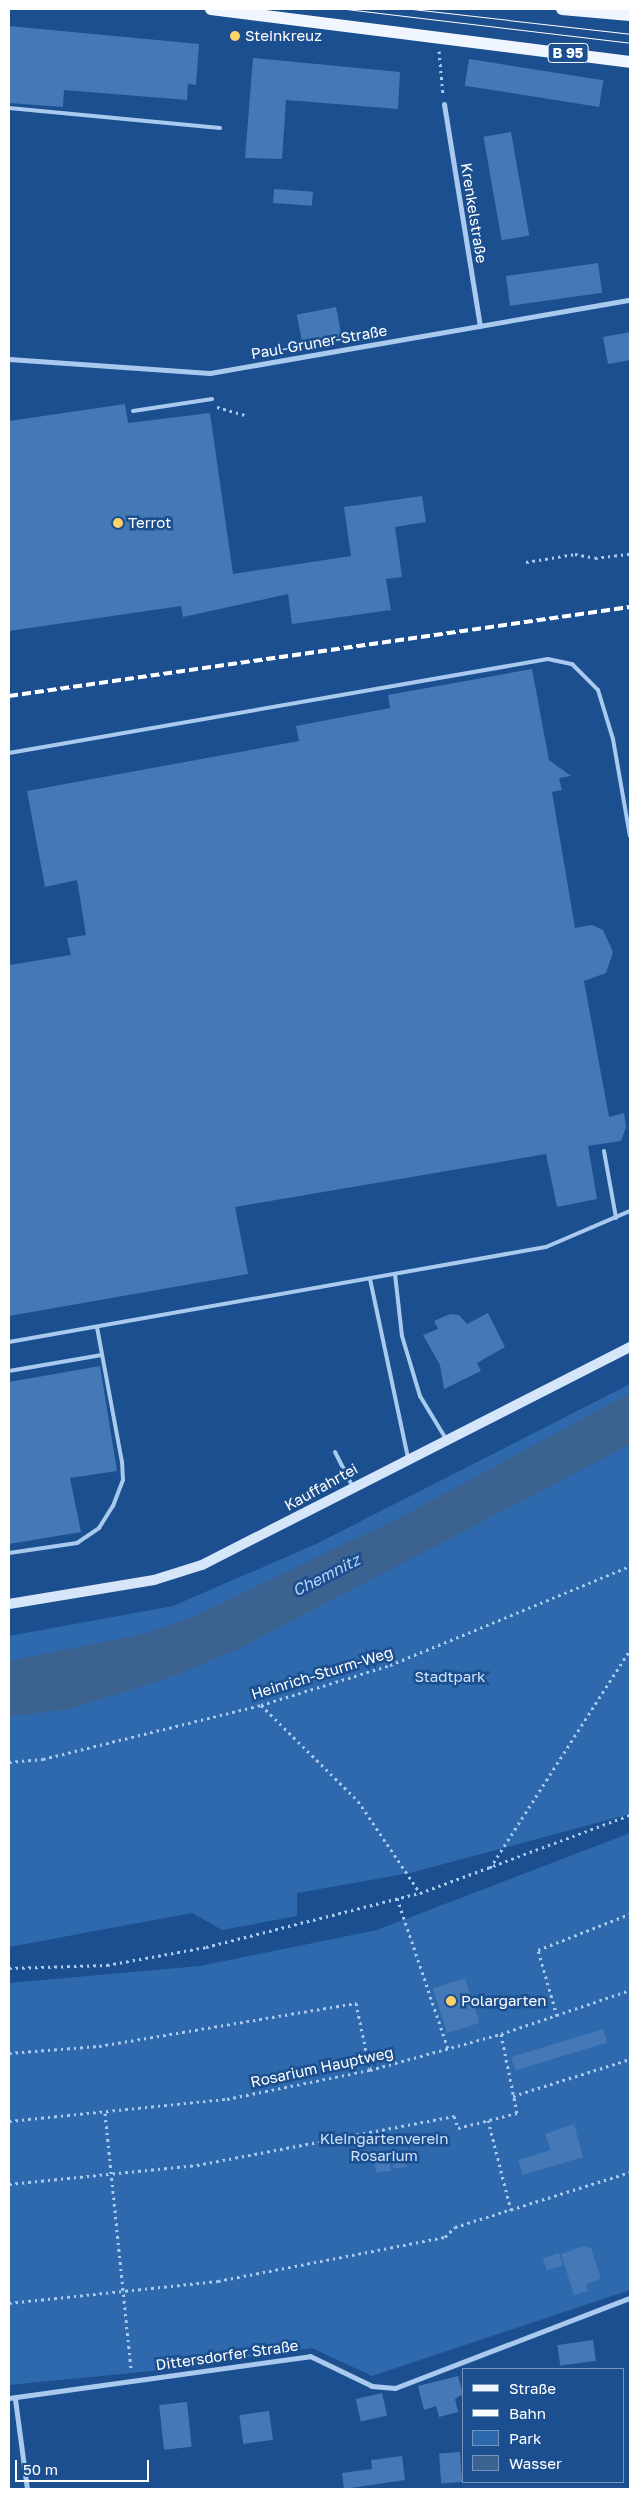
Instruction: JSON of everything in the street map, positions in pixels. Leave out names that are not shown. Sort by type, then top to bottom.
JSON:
[{"type":"main road","name":"B 95","points":[[211,9],[437,36],[630,62]]},
{"type":"main road","points":[[562,9],[630,16]]},
{"type":"street","name":"Krenkelstraße","points":[[444,104],[480,326]]},
{"type":"street","name":"Paul-Gruner-Straße","points":[[9,358],[210,373],[630,300]]},
{"type":"street","name":"Kauffahrtei","points":[[9,1604],[154,1580],[202,1565],[352,1486],[630,1347]]},
{"type":"street","name":"Dittersdorfer Straße","points":[[27,2489],[12,2399],[132,2380],[310,2356],[372,2386],[395,2388],[630,2298]]},
{"type":"lane","points":[[9,108],[220,128]]},
{"type":"lane","points":[[133,411],[212,399]]},
{"type":"lane","points":[[9,753],[548,659],[572,664],[598,690],[613,739],[630,836]]},
{"type":"lane","points":[[604,1151],[616,1218]]},
{"type":"lane","points":[[9,1342],[546,1247],[630,1211]]},
{"type":"lane","points":[[395,1274],[402,1336],[418,1388],[446,1439]]},
{"type":"lane","points":[[370,1279],[408,1458]]},
{"type":"lane","points":[[9,1552],[77,1543],[99,1528],[113,1506],[123,1480],[122,1462],[97,1327]]},
{"type":"lane","points":[[9,1370],[102,1355]]},
{"type":"lane","points":[[335,1452],[352,1486]]},
{"type":"path","points":[[437,36],[444,104]]},
{"type":"path","points":[[214,406],[248,416]]},
{"type":"path","points":[[526,562],[575,554],[595,558],[630,554]]},
{"type":"path","name":"Heinrich-Sturm-Weg","points":[[9,1762],[43,1759],[261,1705],[390,1665],[630,1566]]},
{"type":"path","points":[[490,1868],[630,1650]]},
{"type":"path","points":[[261,1705],[358,1801],[420,1893]]},
{"type":"path","points":[[9,1968],[116,1963],[206,1947],[420,1893],[630,1815]]},
{"type":"path","points":[[397,1898],[448,2049]]},
{"type":"path","points":[[557,2016],[538,1950],[630,1914]]},
{"type":"path","name":"Rosarium Hauptweg","points":[[9,2121],[105,2113],[228,2099],[370,2070],[500,2034],[630,1990]]},
{"type":"path","points":[[9,2053],[99,2046],[356,2003],[370,2070]]},
{"type":"path","points":[[9,2184],[111,2175],[278,2151],[454,2116],[458,2128],[517,2113],[500,2034]]},
{"type":"path","points":[[513,2096],[630,2058]]},
{"type":"path","points":[[105,2113],[132,2380]]},
{"type":"path","points":[[488,2120],[511,2210]]},
{"type":"path","points":[[9,2302],[218,2281],[445,2237],[455,2226],[630,2172]]},
{"type":"green space","name":"Stadtpark","points":[[630,1384],[630,1814],[410,1873],[297,1893],[297,1916],[222,1930],[192,1913],[9,1947],[9,1636],[173,1606],[316,1544]]},
{"type":"green space","name":"Kleingartenverein Rosarium","points":[[630,1833],[630,2290],[372,2376],[312,2348],[152,2371],[9,2385],[9,1983],[200,1966],[377,1930]]},
{"type":"water","name":"Chemnitz","points":[[630,1393],[630,1444],[585,1468],[236,1650],[174,1676],[73,1708],[9,1717],[9,1661],[148,1633],[190,1618],[401,1517]]},
{"type":"building","points":[[9,26],[199,44],[196,85],[188,84],[187,100],[64,90],[63,107],[9,103]]},
{"type":"building","points":[[253,58],[400,72],[398,109],[286,100],[282,159],[245,158]]},
{"type":"building","points":[[469,59],[603,80],[599,107],[465,86]]},
{"type":"building","points":[[511,132],[529,235],[502,240],[483,137]]},
{"type":"building","points":[[274,189],[313,192],[312,206],[273,203]]},
{"type":"building","points":[[598,263],[602,293],[510,306],[506,276]]},
{"type":"building","points":[[336,307],[342,339],[303,347],[297,315]]},
{"type":"building","points":[[630,332],[630,360],[608,364],[603,337]]},
{"type":"building","name":"Terrot","points":[[125,404],[128,423],[210,413],[233,574],[351,556],[344,507],[422,496],[426,522],[395,527],[402,577],[386,579],[391,610],[292,624],[288,594],[183,617],[181,606],[9,631],[9,421]]},
{"type":"building","points":[[532,669],[549,760],[571,776],[559,778],[562,790],[552,792],[575,928],[592,925],[603,930],[613,952],[606,973],[584,981],[609,1117],[624,1113],[626,1127],[621,1141],[588,1146],[597,1199],[557,1207],[546,1154],[235,1207],[248,1274],[9,1316],[9,965],[71,955],[67,938],[86,935],[77,880],[45,887],[27,791],[299,741],[296,726],[390,708],[388,695]]},
{"type":"building","points":[[488,1313],[505,1347],[477,1363],[481,1371],[444,1389],[440,1365],[423,1335],[438,1329],[434,1321],[450,1314],[459,1315],[467,1324]]},
{"type":"building","points":[[100,1366],[117,1471],[70,1478],[81,1532],[9,1544],[9,1382]]},
{"type":"building","points":[[465,1978],[480,2023],[447,2033],[433,1989]]},
{"type":"building","points":[[603,2029],[607,2042],[515,2070],[511,2057]]},
{"type":"building","points":[[574,2124],[583,2157],[523,2175],[518,2160],[551,2150],[545,2134]]},
{"type":"building","points":[[405,2152],[407,2167],[393,2169],[391,2154]]},
{"type":"building","points":[[389,2157],[391,2171],[376,2173],[374,2159]]},
{"type":"building","points":[[584,2246],[591,2248],[601,2279],[586,2284],[588,2291],[574,2295],[561,2254]]},
{"type":"building","points":[[559,2253],[563,2265],[547,2271],[543,2258]]},
{"type":"building","points":[[593,2340],[596,2361],[560,2366],[557,2345]]},
{"type":"building","points":[[458,2376],[462,2395],[455,2399],[458,2412],[439,2417],[436,2406],[424,2410],[418,2386]]},
{"type":"building","points":[[382,2393],[387,2415],[361,2421],[356,2399]]},
{"type":"building","points":[[187,2402],[192,2447],[164,2450],[159,2405]]},
{"type":"building","points":[[269,2411],[273,2440],[243,2444],[239,2415]]},
{"type":"building","points":[[460,2452],[462,2482],[441,2483],[439,2453]]},
{"type":"building","points":[[402,2456],[405,2480],[344,2489],[342,2473],[372,2469],[371,2460]]},
{"type":"tram line","points":[[346,9],[630,43]]},
{"type":"tram line","points":[[412,9],[630,34]]},
{"type":"railway","points":[[9,696],[630,607]]},
{"type":"place","name":"Steinkreuz","points":[[235,36]]},
{"type":"place","name":"Terrot","points":[[118,523]]},
{"type":"place","name":"Polargarten","points":[[451,2001]]}]
